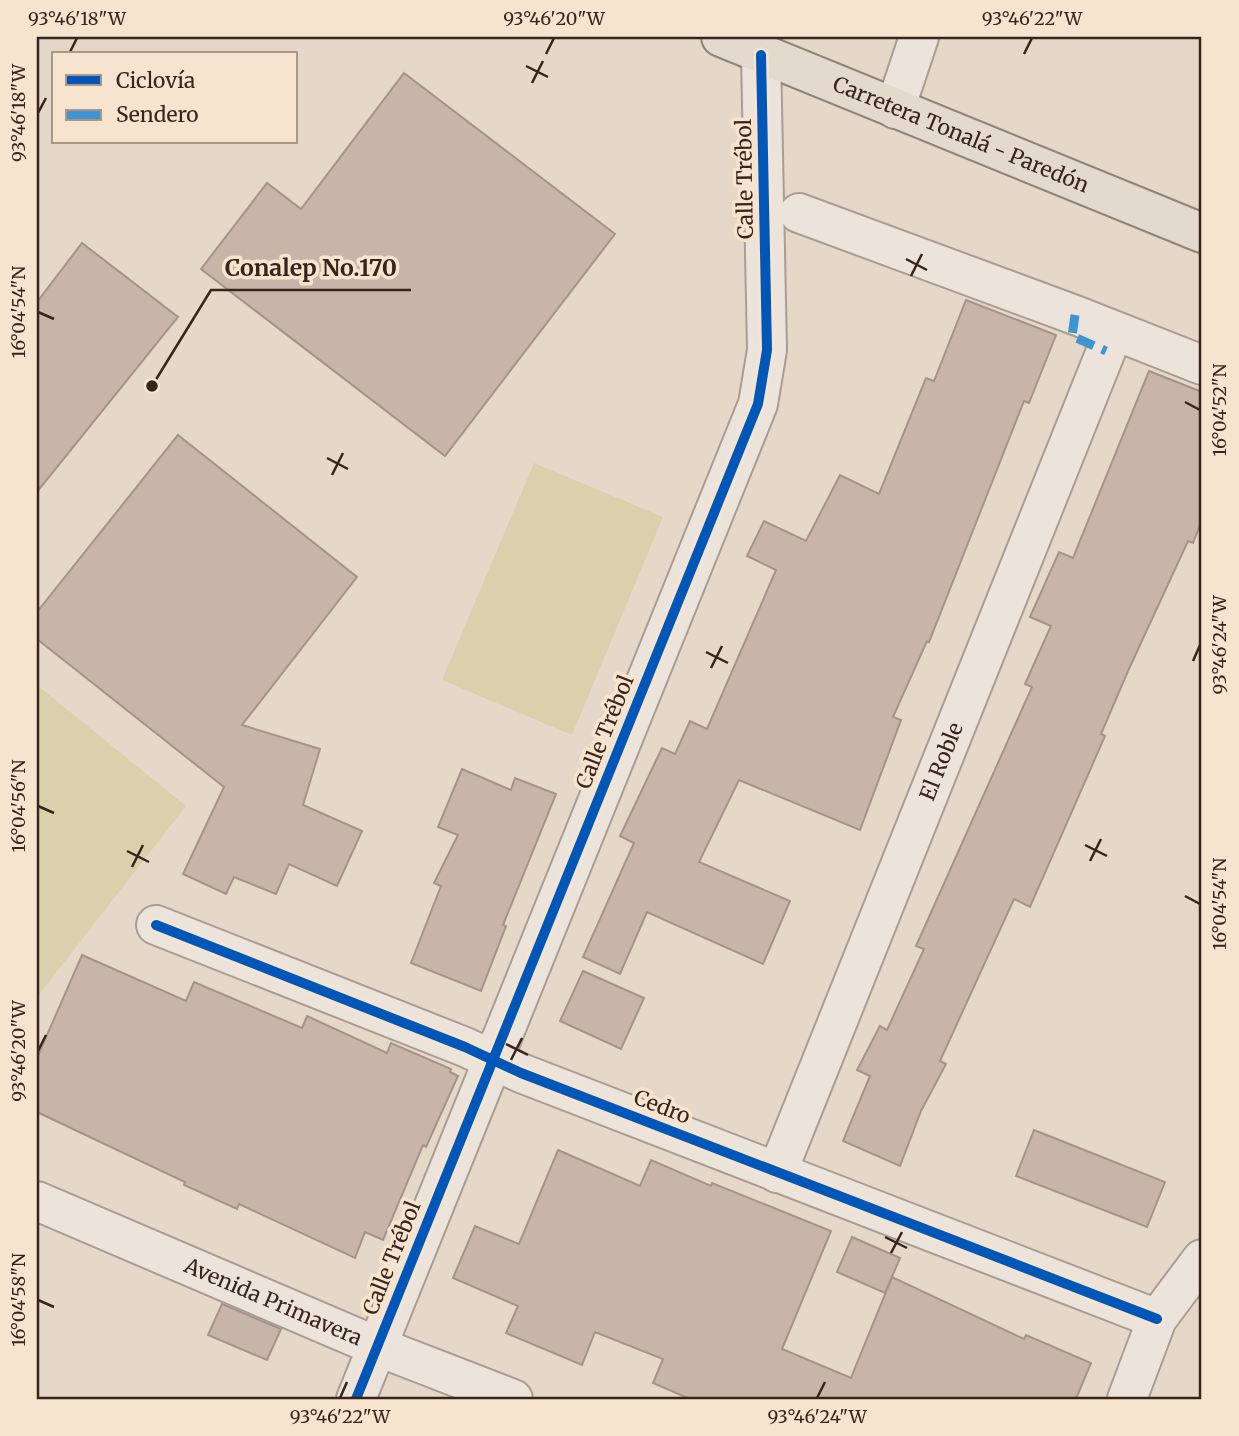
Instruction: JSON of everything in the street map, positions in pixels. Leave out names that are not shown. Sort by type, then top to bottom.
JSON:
[{"type":"main road","name":"Carretera Tonalá - Paredón","points":[[721,37],[1202,233]]},
{"type":"street","points":[[895,109],[919,37]]},
{"type":"street","name":"Calle Trébol","points":[[356,1399],[758,404],[767,350],[761,55]]},
{"type":"street","points":[[799,213],[1202,365]]},
{"type":"street","name":"El Roble","points":[[777,1172],[1106,351]]},
{"type":"street","name":"Cedro","points":[[156,925],[493,1061],[1157,1319]]},
{"type":"street","name":"Avenida Primavera","points":[[37,1202],[376,1346],[513,1399]]},
{"type":"street","points":[[1127,1399],[1157,1319],[1202,1259]]},
{"type":"shaded area","points":[[534,463],[663,517],[572,735],[442,680]]},
{"type":"shaded area","points":[[37,685],[186,806],[37,997]]},
{"type":"building","points":[[404,73],[615,234],[445,456],[201,269],[267,183],[301,209]]},
{"type":"building","points":[[82,243],[178,317],[37,492],[37,302]]},
{"type":"building","points":[[966,300],[1056,335],[1029,403],[1024,401],[929,642],[927,641],[893,717],[901,720],[860,830],[739,780],[699,862],[790,901],[763,964],[647,912],[620,974],[583,957],[634,843],[620,836],[662,748],[675,754],[690,721],[707,729],[776,570],[747,556],[764,521],[806,541],[840,475],[879,494],[926,378],[934,381]]},
{"type":"building","points":[[1149,371],[1202,392],[1202,520],[1193,543],[1188,541],[1128,671],[1101,734],[1105,736],[1030,907],[1014,899],[940,1061],[946,1064],[921,1111],[900,1166],[843,1141],[870,1076],[857,1070],[880,1026],[887,1030],[924,949],[916,946],[1032,687],[1025,684],[1051,626],[1030,617],[1059,552],[1073,558]]},
{"type":"building","points":[[178,435],[357,577],[242,725],[320,749],[303,805],[362,831],[337,886],[289,864],[276,894],[234,877],[226,894],[183,874],[224,787],[37,639],[37,612]]},
{"type":"building","points":[[462,769],[511,790],[515,778],[556,794],[503,925],[506,926],[481,991],[411,963],[441,886],[434,883],[458,835],[438,827]]},
{"type":"building","points":[[82,955],[186,1001],[194,982],[302,1028],[307,1016],[387,1053],[391,1043],[451,1069],[450,1072],[458,1076],[426,1147],[423,1145],[383,1240],[365,1232],[355,1258],[239,1204],[237,1209],[184,1185],[185,1182],[37,1112],[37,1058]]},
{"type":"building","points":[[583,971],[644,998],[621,1049],[560,1021]]},
{"type":"building","points":[[1034,1130],[1165,1182],[1147,1227],[1016,1176]]},
{"type":"building","points":[[558,1150],[640,1186],[651,1160],[711,1186],[712,1183],[831,1231],[782,1349],[851,1378],[892,1277],[1024,1339],[1026,1335],[1091,1363],[1076,1399],[690,1399],[653,1383],[663,1359],[595,1332],[582,1365],[506,1333],[518,1306],[453,1278],[475,1226],[519,1244]]},
{"type":"building","points":[[852,1237],[900,1258],[885,1293],[837,1272]]},
{"type":"building","points":[[222,1304],[281,1329],[267,1360],[208,1335]]},
{"type":"marked path","points":[[1075,315],[1072,336],[1106,351]]},
{"type":"cycle path","points":[[356,1399],[758,404],[767,350],[761,55]]},
{"type":"cycle path","points":[[156,925],[465,1047],[521,1073],[1157,1319]]},
{"type":"place","name":"Conalep No.170","points":[[152,386]]}]
